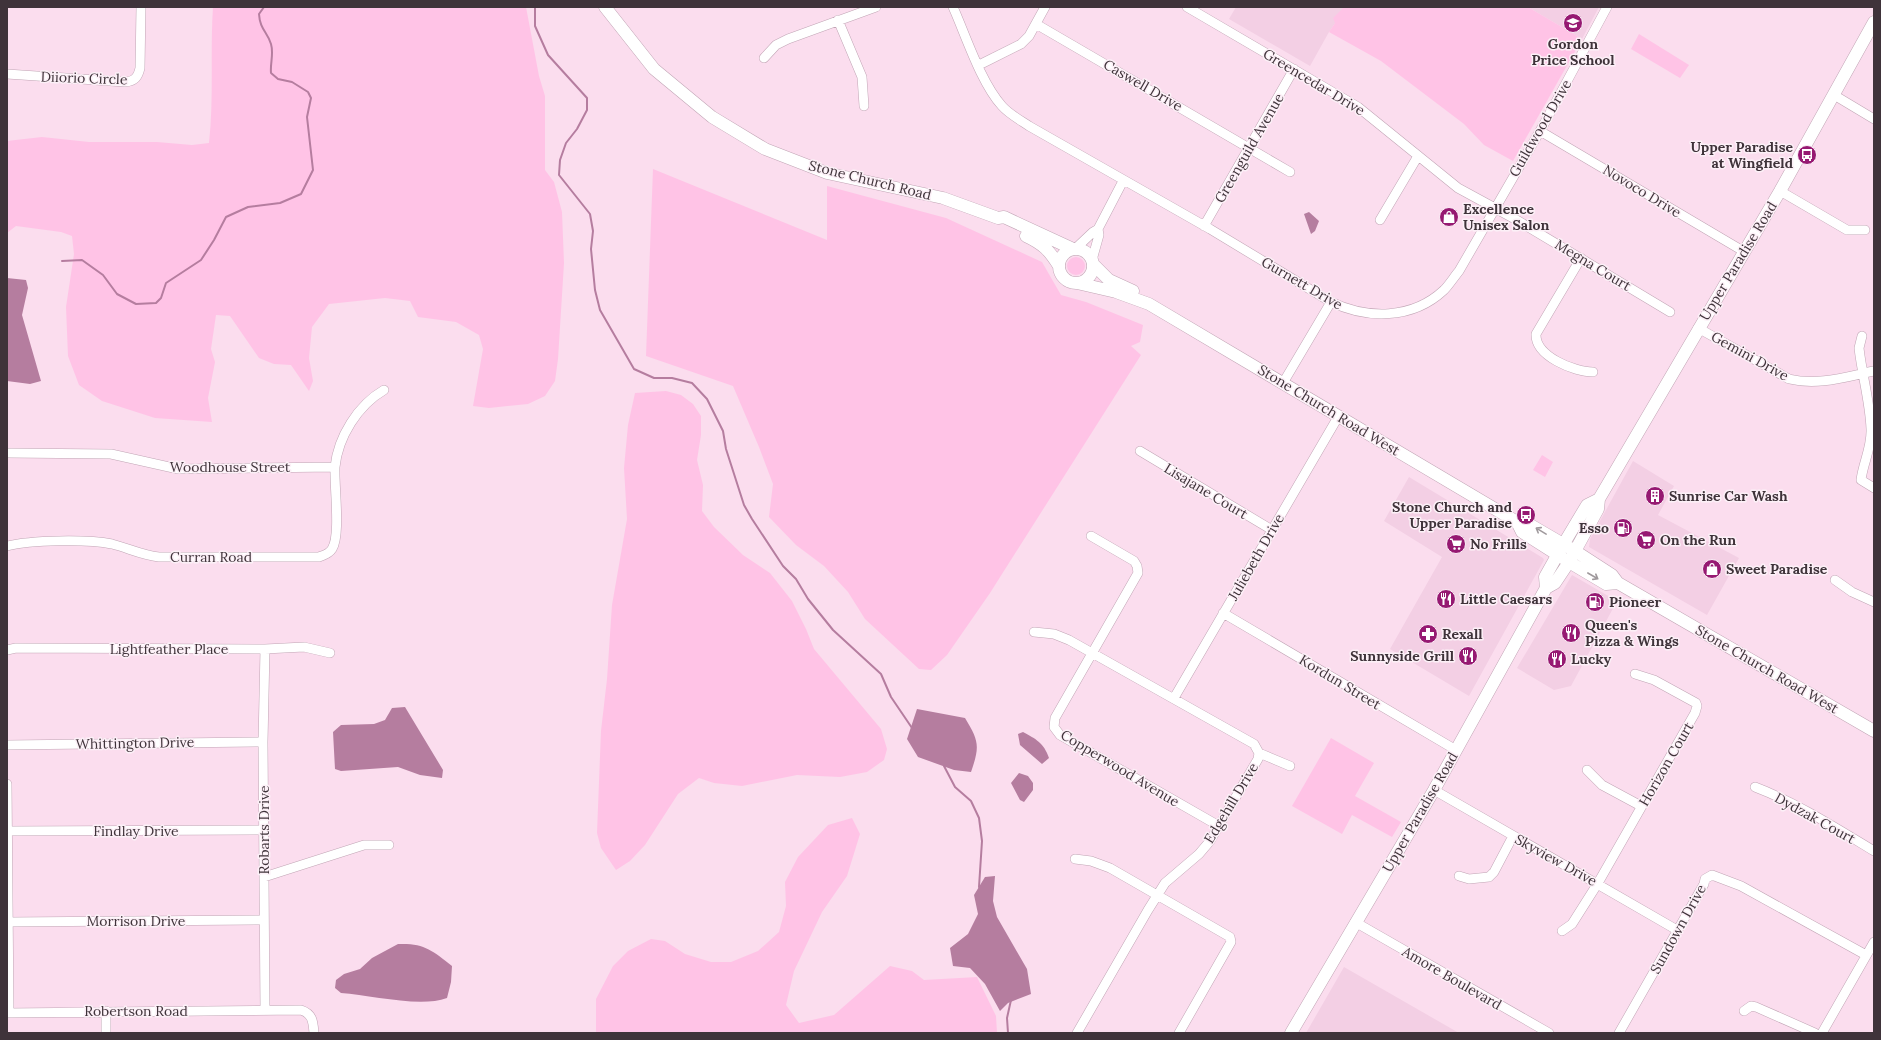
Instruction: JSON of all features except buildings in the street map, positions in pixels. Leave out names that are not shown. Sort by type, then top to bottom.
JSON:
[{"type":"main road","name":"Stone Church Road","points":[[605,7],[629,39],[658,73],[712,117],[765,149],[827,173],[943,198],[998,218],[1004,217],[1074,249]]},
{"type":"main road","name":"Upper Paradise Road","points":[[1546,588],[1555,583],[1569,562],[1598,509],[1599,499],[1743,251],[1780,191],[1874,22]]},
{"type":"main road","name":"Stone Church Road","points":[[998,218],[1000,224],[1044,246],[1059,266]]},
{"type":"main road","points":[[1074,249],[1084,251],[1103,276],[1135,293],[1140,300],[1064,278],[1059,266],[1063,255],[1074,249]]},
{"type":"main road","points":[[1077,283],[1082,282],[1089,277],[1092,272],[1092,262]]},
{"type":"main road","name":"Stone Church Road West","points":[[1140,300],[1283,383],[1516,522],[1527,523],[1560,550],[1569,562],[1606,584],[1618,583]]},
{"type":"main road","name":"Upper Paradise Road","points":[[1290,1033],[1434,790],[1546,588],[1546,577],[1560,550],[1588,505],[1599,499]]},
{"type":"main road","name":"Stone Church Road West","points":[[1560,550],[1575,551],[1612,575],[1618,583],[1874,731]]},
{"type":"street","name":"Diiorio Circle","points":[[7,74],[125,82],[132,81],[138,77],[140,68],[141,7]]},
{"type":"street","points":[[764,58],[776,45],[838,20],[876,7]]},
{"type":"street","name":"Gurnett Drive","points":[[953,7],[992,92],[1002,106],[1029,126],[1204,226],[1331,302],[1348,310],[1367,314],[1386,315],[1404,311],[1427,303],[1444,290],[1459,271],[1494,207]]},
{"type":"street","points":[[979,65],[1021,44],[1029,36],[1045,7]]},
{"type":"street","name":"Greencedar Drive","points":[[1187,7],[1358,106],[1458,188],[1494,207]]},
{"type":"street","name":"Guildwood Drive","points":[[1494,207],[1540,131],[1607,7]]},
{"type":"street","points":[[838,20],[862,77],[864,106]]},
{"type":"street","name":"Caswell Drive","points":[[1036,24],[1290,172]]},
{"type":"street","name":"Greenguild Avenue","points":[[1204,226],[1294,69]]},
{"type":"street","points":[[1834,95],[1874,119]]},
{"type":"street","name":"Novoco Drive","points":[[1540,131],[1743,251]]},
{"type":"street","points":[[1380,220],[1418,156]]},
{"type":"street","points":[[1092,262],[1099,234],[1098,230],[1123,181]]},
{"type":"street","points":[[1780,191],[1847,230],[1865,230]]},
{"type":"street","name":"Megna Court","points":[[1494,207],[1670,312]]},
{"type":"street","points":[[1074,249],[1093,232],[1098,230]]},
{"type":"street","points":[[1581,258],[1536,334],[1536,342],[1541,350],[1567,366],[1584,372],[1593,372]]},
{"type":"street","points":[[1283,383],[1331,302]]},
{"type":"street","name":"Gemini Drive","points":[[1698,328],[1789,379],[1804,382],[1822,382],[1874,371]]},
{"type":"street","points":[[1862,336],[1859,348],[1871,429],[1869,448],[1862,470],[1862,480],[1874,488]]},
{"type":"street","name":"Curran Road","points":[[7,546],[30,542],[92,542],[110,544],[141,554],[159,557],[319,557],[326,555],[332,550],[336,535],[335,467],[342,442],[349,426],[362,407],[374,395],[384,390]]},
{"type":"street","name":"Juliebeth Drive","points":[[1174,698],[1338,416]]},
{"type":"street","name":"Lisajane Court","points":[[1140,451],[1272,530]]},
{"type":"street","name":"Woodhouse Street","points":[[7,453],[111,454],[178,469],[335,467]]},
{"type":"street","name":"Copperwood Avenue","points":[[1091,536],[1134,561],[1138,571],[1055,718],[1054,727],[1060,735],[1219,826]]},
{"type":"street","points":[[1835,580],[1852,592],[1874,602]]},
{"type":"street","name":"Kordun Street","points":[[1224,613],[1456,750]]},
{"type":"street","name":"Edgehill Drive","points":[[1034,632],[1061,636],[1254,744],[1259,753],[1258,759],[1219,826],[1199,854],[1173,875],[1157,895],[1077,1033]]},
{"type":"street","name":"Lightfeather Place","points":[[7,650],[16,648],[265,650],[304,647],[330,653]]},
{"type":"street","name":"Robarts Drive","points":[[265,650],[263,742],[265,830],[265,1010]]},
{"type":"street","name":"Horizon Court","points":[[1562,931],[1572,924],[1598,883],[1641,806],[1696,713],[1696,703],[1654,680],[1635,674]]},
{"type":"street","name":"Whittington Drive","points":[[7,745],[263,742]]},
{"type":"street","points":[[1259,753],[1290,766]]},
{"type":"street","points":[[1587,770],[1602,785],[1641,806]]},
{"type":"street","points":[[7,784],[8,1012]]},
{"type":"street","name":"Dydzak Court","points":[[1755,787],[1823,821],[1874,851]]},
{"type":"street","name":"Skyview Drive","points":[[1434,790],[1598,883],[1677,930]]},
{"type":"street","name":"Findlay Drive","points":[[7,831],[265,830]]},
{"type":"street","points":[[1459,876],[1469,879],[1489,877],[1494,872],[1513,836]]},
{"type":"street","points":[[264,877],[364,845],[389,845]]},
{"type":"street","points":[[1075,859],[1090,861],[1110,868],[1230,937],[1231,942],[1179,1033]]},
{"type":"street","name":"Sundown Drive","points":[[1619,1033],[1704,884],[1705,879],[1712,875],[1741,886],[1866,956]]},
{"type":"street","name":"Morrison Drive","points":[[8,922],[264,920]]},
{"type":"street","name":"Amore Boulevard","points":[[1355,922],[1549,1033]]},
{"type":"street","points":[[1822,1033],[1874,942]]},
{"type":"street","points":[[1744,1011],[1751,1006],[1756,1007],[1814,1033]]},
{"type":"street","points":[[106,1011],[106,1033]]},
{"type":"street","name":"Robertson Road","points":[[8,1012],[304,1011],[312,1018],[314,1033]]},
{"type":"shaded area","points":[[213,7],[526,7],[539,76],[545,96],[545,170],[554,182],[562,212],[564,263],[558,359],[555,381],[545,396],[528,404],[489,408],[473,406],[483,349],[479,335],[456,322],[418,317],[410,301],[385,298],[329,304],[312,327],[309,358],[313,381],[309,391],[291,365],[274,364],[259,358],[230,316],[216,315],[211,349],[215,362],[208,398],[212,422],[155,418],[102,401],[79,385],[68,356],[66,307],[74,254],[72,236],[61,232],[16,226],[7,233],[7,141],[42,137],[89,142],[157,142],[192,145],[209,143]]},
{"type":"shaded area","points":[[1236,7],[1346,7],[1329,32],[1310,66],[1229,19]]},
{"type":"shaded area","points":[[1344,7],[1528,7],[1582,39],[1513,161],[1484,145],[1464,124],[1381,61],[1329,32],[1335,23],[1333,18]]},
{"type":"shaded area","name":"Gordon Price School","points":[[1528,7],[1599,7],[1582,39]]},
{"type":"shaded area","points":[[1639,34],[1689,65],[1680,78],[1631,49]]},
{"type":"shaded area","points":[[653,169],[827,240],[827,186],[946,218],[1042,262],[1061,295],[1086,302],[1143,325],[1140,342],[1131,346],[1141,355],[990,593],[947,655],[931,670],[919,669],[865,619],[848,592],[824,566],[796,545],[769,517],[773,484],[733,386],[646,356]]},
{"type":"shaded area","points":[[1309,212],[1319,221],[1315,231],[1311,234],[1304,214]]},
{"type":"shaded area","points":[[1076,257],[1082,260],[1085,266],[1082,272],[1076,275],[1070,272],[1067,266],[1070,260]]},
{"type":"shaded area","points":[[7,278],[26,280],[28,288],[22,315],[41,381],[30,384],[7,381]]},
{"type":"shaded area","points":[[666,391],[681,395],[693,404],[701,416],[701,435],[697,460],[703,485],[702,511],[714,527],[743,555],[770,573],[792,601],[814,649],[881,729],[887,749],[884,760],[867,772],[840,777],[797,775],[742,786],[714,783],[699,778],[678,794],[645,845],[630,861],[616,870],[601,848],[597,833],[601,731],[607,679],[612,605],[627,519],[624,468],[628,425],[635,393]]},
{"type":"shaded area","points":[[1542,455],[1553,462],[1545,477],[1533,470]]},
{"type":"shaded area","points":[[1633,461],[1674,486],[1658,515],[1739,558],[1707,615],[1589,547],[1590,539]]},
{"type":"shaded area","points":[[1409,477],[1544,560],[1469,696],[1390,649],[1442,557],[1384,521]]},
{"type":"shaded area","points":[[1572,575],[1617,601],[1571,686],[1554,690],[1517,668]]},
{"type":"shaded area","points":[[405,707],[443,770],[442,778],[420,775],[398,767],[341,771],[335,769],[333,732],[341,725],[374,724],[385,720],[392,708]]},
{"type":"shaded area","points":[[917,709],[965,718],[973,732],[977,744],[976,756],[971,772],[954,770],[918,757],[907,739]]},
{"type":"shaded area","points":[[1023,732],[1036,739],[1045,749],[1049,758],[1042,764],[1020,745],[1018,734]]},
{"type":"shaded area","points":[[1331,738],[1374,763],[1355,796],[1401,822],[1392,837],[1352,815],[1342,834],[1292,806]]},
{"type":"shaded area","points":[[1019,773],[1028,776],[1033,783],[1033,790],[1024,802],[1020,800],[1011,783]]},
{"type":"shaded area","points":[[852,818],[860,834],[847,876],[822,912],[794,971],[786,1005],[799,1023],[834,1015],[890,966],[912,971],[924,980],[977,977],[996,1016],[997,1033],[596,1033],[596,999],[613,966],[628,951],[651,939],[665,941],[685,954],[711,962],[731,962],[758,951],[779,932],[786,906],[785,882],[798,857],[828,825]]},
{"type":"shaded area","points":[[995,876],[993,901],[997,917],[1027,969],[1031,994],[1008,1003],[1000,1011],[985,984],[970,968],[953,966],[950,948],[968,934],[978,914],[974,895],[985,877]]},
{"type":"shaded area","points":[[398,944],[421,946],[433,952],[452,966],[451,982],[447,998],[423,1002],[395,1000],[341,993],[335,988],[336,980],[344,974],[360,969],[372,958]]},
{"type":"shaded area","points":[[1344,967],[1459,1033],[1306,1033]]},
{"type":"waterway","points":[[62,261],[82,260],[103,275],[117,294],[136,304],[156,303],[161,298],[166,283],[201,260],[226,217],[248,207],[280,203],[301,194],[313,170],[307,117],[311,98],[308,92],[292,82],[278,79],[271,73],[272,48],[262,27],[259,14],[264,7]]},
{"type":"waterway","points":[[535,7],[535,26],[548,55],[587,98],[587,110],[577,129],[566,143],[560,160],[559,175],[590,214],[593,231],[591,249],[595,290],[600,310],[634,369],[654,378],[672,378],[692,383],[707,399],[723,431],[726,449],[744,505],[752,519],[783,566],[796,579],[808,599],[833,630],[881,674],[891,697],[912,728]]},
{"type":"waterway","points":[[944,766],[955,787],[971,801],[979,818],[982,841],[979,887]]},
{"type":"waterway","points":[[1008,1033],[1007,1018],[1011,1000]]},
{"type":"place","name":"Gordon Price School","points":[[1573,23]]},
{"type":"place","name":"Upper Paradise at Wingfield","points":[[1807,155]]},
{"type":"place","name":"Excellence Unisex Salon","points":[[1449,217]]},
{"type":"place","name":"Sunrise Car Wash","points":[[1655,496]]},
{"type":"place","name":"Stone Church and Upper Paradise","points":[[1526,515]]},
{"type":"place","name":"Esso","points":[[1623,528]]},
{"type":"place","name":"On the Run","points":[[1646,540]]},
{"type":"place","name":"No Frills","points":[[1456,544]]},
{"type":"place","name":"Sweet Paradise","points":[[1712,569]]},
{"type":"place","name":"Little Caesars","points":[[1446,599]]},
{"type":"place","name":"Pioneer","points":[[1595,602]]},
{"type":"place","name":"Queen's Pizza & Wings","points":[[1571,633]]},
{"type":"place","name":"Rexall","points":[[1428,634]]},
{"type":"place","name":"Sunnyside Grill","points":[[1468,656]]},
{"type":"place","name":"Lucky","points":[[1557,659]]}]
